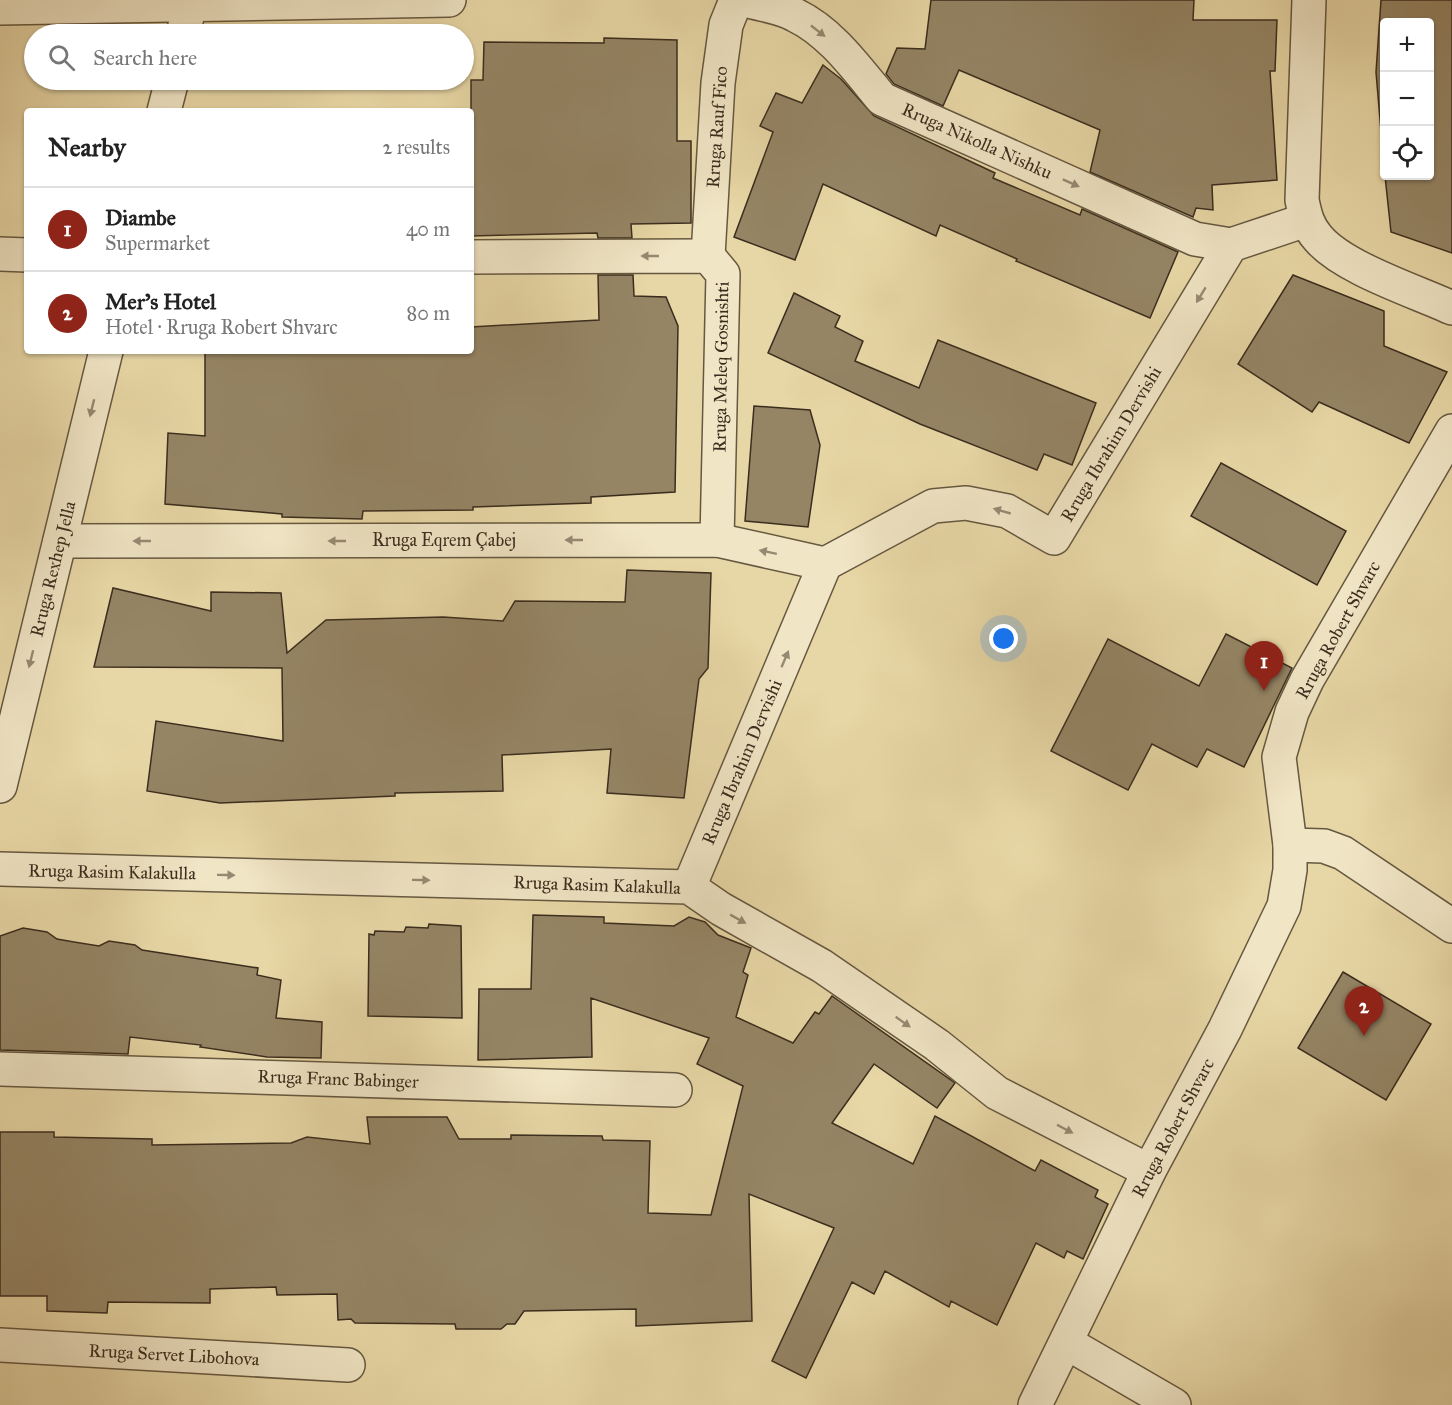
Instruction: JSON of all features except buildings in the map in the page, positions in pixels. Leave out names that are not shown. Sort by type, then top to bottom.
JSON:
[{"type":"street","points":[[0,8],[191,1],[448,0]]},
{"type":"street","name":"Rruga Rauf Fico","points":[[708,256],[718,83],[726,25],[736,0]]},
{"type":"street","name":"Rruga Nikolla Nishku","points":[[746,0],[795,14],[822,33],[853,64],[882,99],[1195,239],[1232,245]]},
{"type":"street","points":[[1309,0],[1302,201],[1306,220],[1317,238],[1335,253],[1452,308]]},
{"type":"street","points":[[185,24],[191,1]]},
{"type":"street","points":[[165,108],[169,90]]},
{"type":"street","points":[[1232,245],[1306,220]]},
{"type":"street","name":"Rruga Ibrahim Dervishi","points":[[689,886],[825,564],[933,506],[966,503],[1007,511],[1054,538],[1232,245]]},
{"type":"street","points":[[0,254],[24,255]]},
{"type":"street","name":"Rruga Meleq Gosnishti","points":[[474,257],[708,256],[723,274],[717,540]]},
{"type":"street","name":"Rruga Rexhep Jella","points":[[0,786],[105,354]]},
{"type":"street","name":"Rruga Robert Shvarc","points":[[1035,1405],[1149,1171],[1225,1029],[1284,906],[1290,870],[1290,845],[1279,757],[1292,712],[1307,680],[1452,431]]},
{"type":"street","name":"Rruga Eqrem Çabej","points":[[60,541],[717,540],[825,564]]},
{"type":"street","points":[[1290,845],[1324,846],[1343,853],[1452,926]]},
{"type":"street","name":"Rruga Rasim Kalakulla","points":[[0,869],[689,886],[721,909],[822,966],[937,1046],[997,1093],[1149,1171]]},
{"type":"street","name":"Rruga Franc Babinger","points":[[0,1069],[675,1090]]},
{"type":"street","points":[[1067,1343],[1174,1405]]},
{"type":"street","name":"Rruga Servet Libohova","points":[[0,1345],[348,1365]]},
{"type":"place","name":"Diambe","points":[[1264,691]]},
{"type":"place","name":"Mer's Hotel","points":[[1364,1036]]}]
